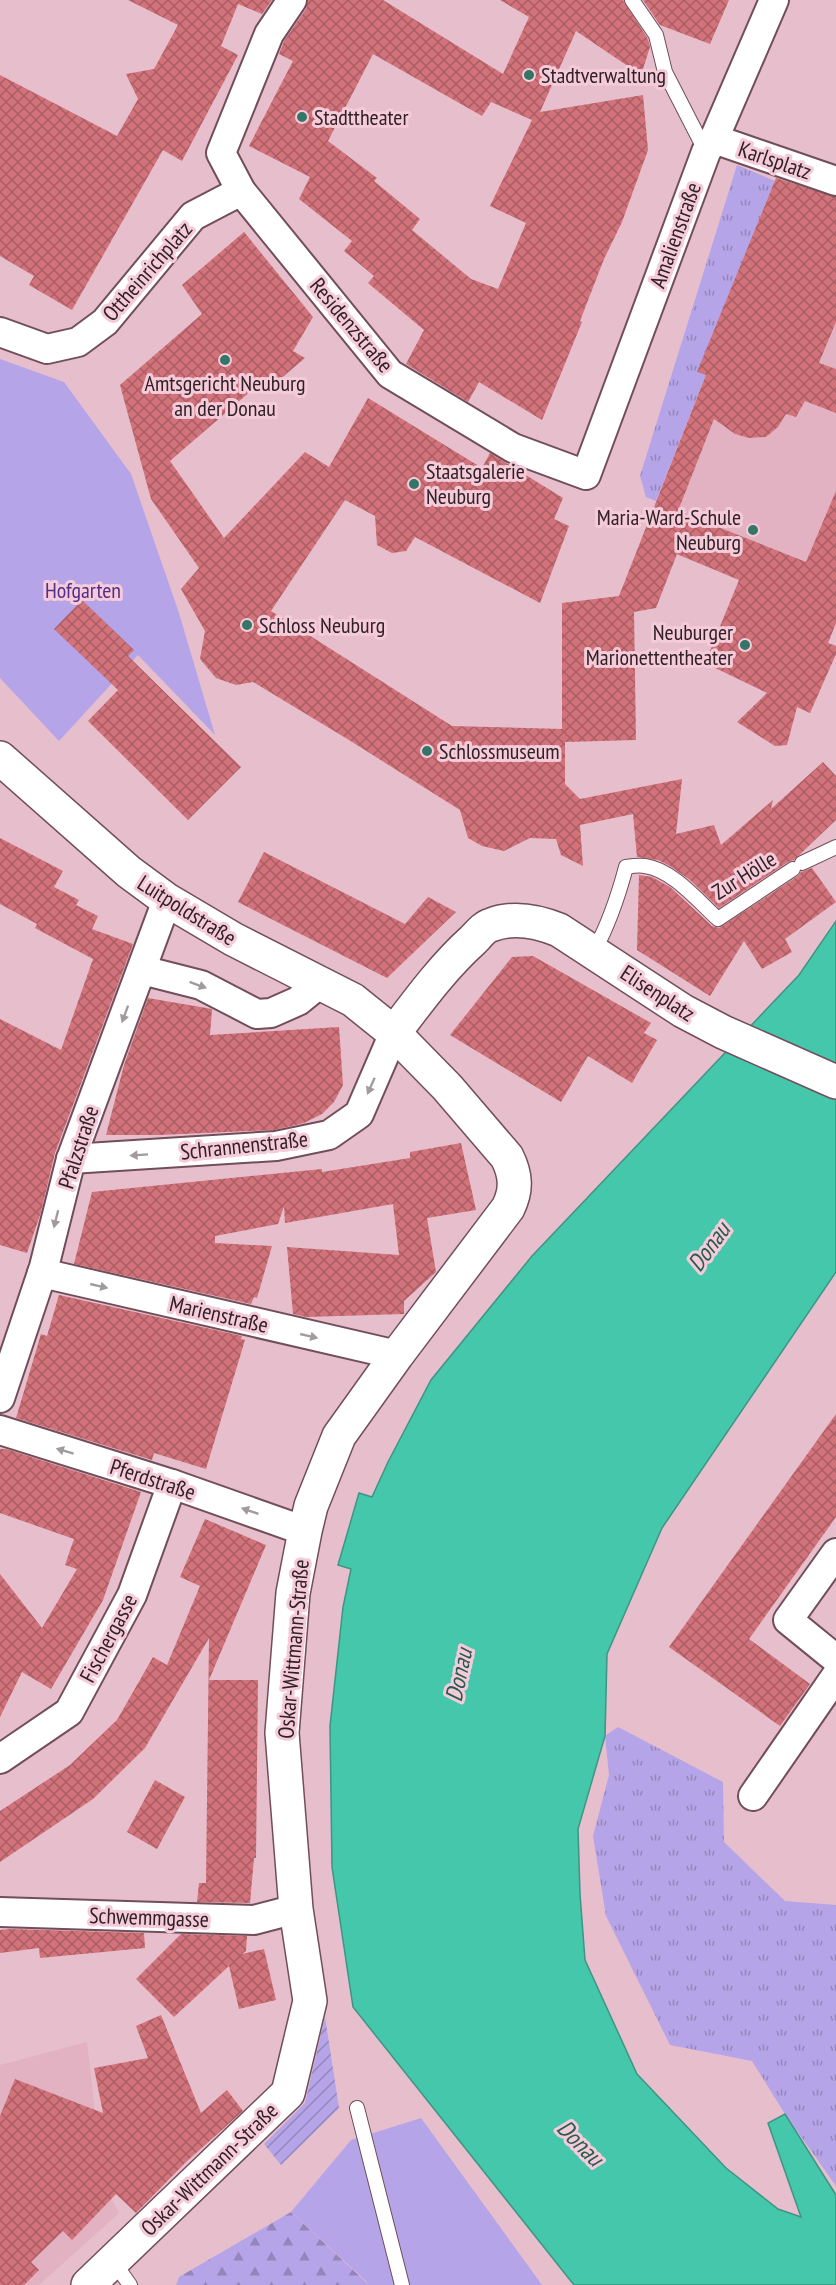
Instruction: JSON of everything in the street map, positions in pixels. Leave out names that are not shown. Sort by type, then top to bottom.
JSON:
[{"type":"street","points":[[241,191],[221,153],[269,34],[292,0]]},
{"type":"street","name":"Amalienstraße","points":[[586,475],[710,145],[774,0]]},
{"type":"street","name":"Karlsplatz","points":[[710,145],[836,181]]},
{"type":"street","name":"Residenzstraße","points":[[241,191],[390,374],[513,448],[586,475]]},
{"type":"street","name":"Ottheinrichplatz","points":[[0,332],[47,349],[78,342],[105,322],[193,216],[241,191]]},
{"type":"street","name":"Luitpoldstraße","points":[[0,758],[121,866],[167,900],[233,939],[353,1000],[394,1033]]},
{"type":"street","name":"Pfalzstraße","points":[[0,1398],[42,1273],[71,1159],[167,900]]},
{"type":"street","name":"Elisenplatz","points":[[394,1033],[457,954],[489,925],[519,920],[537,922],[559,930],[683,1011],[723,1032],[836,1082]]},
{"type":"street","points":[[142,970],[201,985],[257,1014],[271,1012],[298,1001],[319,984]]},
{"type":"street","name":"Schrannenstraße","points":[[71,1159],[276,1146],[329,1135],[359,1114],[394,1033]]},
{"type":"street","name":"Oskar-Wittmann-Straße","points":[[88,2285],[121,2273],[288,2093],[309,2001],[297,1910],[282,1733],[293,1593],[305,1531],[318,1488],[339,1436],[513,1198],[515,1184],[513,1170],[507,1157],[447,1087],[394,1033]]},
{"type":"street","name":"Marienstraße","points":[[42,1273],[397,1355]]},
{"type":"street","name":"Pferdstraße","points":[[0,1430],[172,1484],[305,1531]]},
{"type":"street","name":"Fischergasse","points":[[0,1759],[69,1712],[132,1595],[172,1484]]},
{"type":"street","points":[[836,1553],[788,1620],[836,1659]]},
{"type":"street","points":[[753,1796],[836,1676]]},
{"type":"street","name":"Schwemmgasse","points":[[0,1912],[254,1920],[297,1910]]},
{"type":"lane","points":[[632,0],[656,35],[665,72],[710,145]]},
{"type":"lane","name":"Zur Hölle","points":[[594,951],[612,913],[626,867],[643,865],[657,869],[671,878],[718,919],[798,866],[836,847]]},
{"type":"lane","points":[[357,2108],[402,2285]]},
{"type":"shaded area","name":"Maria-Ward-Schule Neuburg","points":[[836,322],[836,623],[828,643],[836,646],[836,654],[810,713],[705,663],[764,590],[663,549],[715,416],[723,426],[735,434],[749,438],[766,437],[778,427],[786,414],[797,417]]},
{"type":"shaded area","points":[[87,2042],[103,2183],[119,2213],[39,2285],[0,2285],[0,2065]]},
{"type":"green space","points":[[737,165],[775,181],[698,371],[706,375],[656,501],[646,497],[640,476]]},
{"type":"green space","name":"Hofgarten","points":[[0,359],[64,382],[131,474],[179,613],[215,735],[138,655],[59,741],[0,678]]},
{"type":"green space","points":[[618,1727],[723,1782],[724,1842],[785,1901],[836,1905],[836,2186],[785,2114],[752,2061],[670,2045],[606,1916],[593,1836],[609,1775],[605,1736]]},
{"type":"green space","points":[[325,2017],[339,2108],[281,2165],[264,2144],[305,2103]]},
{"type":"green space","points":[[421,2118],[542,2285],[367,2285],[366,2281],[291,2212],[351,2140]]},
{"type":"green space","points":[[291,2212],[367,2285],[176,2285],[179,2277]]},
{"type":"water","name":"Donau","points":[[836,921],[836,1272],[662,1528],[607,1654],[605,1736],[578,1829],[585,1960],[637,2074],[726,2168],[778,2209],[801,2217],[768,2123],[785,2114],[836,2195],[836,2285],[574,2285],[353,2007],[332,1867],[330,1726],[343,1607],[351,1569],[338,1565],[359,1493],[372,1497],[431,1380],[532,1256],[799,975]]},
{"type":"building","points":[[128,0],[272,0],[262,14],[238,4],[221,46],[238,55],[182,161],[163,150],[72,310],[29,285],[34,276],[0,256],[0,75],[117,136],[138,99],[126,74],[154,69],[178,25]]},
{"type":"building","points":[[308,0],[383,0],[503,74],[529,17],[500,0],[623,0],[648,39],[650,47],[641,75],[576,31],[540,112],[643,95],[648,150],[622,222],[604,259],[580,321],[582,322],[542,420],[479,382],[468,402],[406,364],[424,330],[368,283],[374,276],[344,251],[352,241],[299,199],[310,177],[249,146],[293,61],[279,54],[284,41],[306,9]],"holes":[[[373,54],[482,116],[491,102],[532,120],[490,206],[526,223],[498,289],[471,279],[412,230],[420,219],[374,181],[377,178],[328,141]]]},
{"type":"building","points":[[643,0],[729,0],[710,44],[660,25]]},
{"type":"building","points":[[776,178],[836,197],[836,322],[819,363],[836,369],[836,413],[805,401],[796,417],[786,414],[778,427],[766,437],[749,438],[735,434],[714,419],[678,511],[806,562],[836,491],[836,623],[828,643],[836,646],[836,654],[810,713],[797,707],[787,745],[775,746],[737,722],[767,693],[705,663],[739,580],[677,554],[656,608],[634,612],[636,740],[565,742],[565,784],[580,799],[682,779],[676,834],[714,825],[721,845],[773,800],[771,809],[823,762],[836,776],[836,820],[794,860],[719,908],[690,880],[670,866],[658,860],[637,857],[633,814],[580,825],[583,866],[561,855],[556,839],[530,838],[504,851],[482,846],[468,838],[460,810],[253,682],[236,685],[216,678],[200,659],[205,631],[181,589],[199,568],[151,499],[120,385],[202,314],[182,285],[244,232],[313,317],[293,351],[305,358],[265,392],[259,384],[170,461],[224,538],[305,452],[329,467],[368,398],[482,468],[490,453],[563,498],[554,519],[569,526],[540,603],[415,537],[406,551],[392,553],[377,545],[375,516],[345,500],[271,611],[452,726],[562,729],[562,603],[619,596],[706,375],[697,372]]},
{"type":"building","name":"Hofgarten","points":[[82,600],[134,650],[128,656],[241,767],[188,820],[88,721],[118,690],[54,629]]},
{"type":"building","points":[[0,838],[63,871],[54,887],[79,900],[76,905],[98,916],[92,929],[133,944],[55,1153],[41,1212],[27,1253],[0,1245],[0,1019],[61,1050],[93,959],[35,928],[37,924],[0,904]]},
{"type":"building","points":[[264,852],[405,924],[428,897],[456,912],[387,978],[238,902]]},
{"type":"building","points":[[812,868],[836,902],[785,939],[792,952],[762,969],[744,941],[710,996],[637,950],[639,875],[652,877],[670,887],[712,926],[719,928],[801,872]]},
{"type":"building","points":[[533,956],[651,1023],[644,1033],[657,1040],[632,1083],[588,1056],[561,1102],[450,1035],[512,957]]},
{"type":"building","points":[[148,998],[212,1009],[210,1035],[339,1027],[343,1085],[334,1102],[322,1114],[304,1123],[274,1130],[106,1135],[124,1065]]},
{"type":"building","points":[[461,1143],[476,1210],[427,1218],[436,1272],[404,1301],[404,1314],[306,1317],[293,1314],[287,1247],[399,1255],[393,1204],[285,1223],[284,1206],[278,1224],[215,1236],[215,1243],[272,1246],[257,1298],[254,1297],[251,1304],[74,1264],[92,1192],[322,1169],[322,1172],[410,1158],[410,1152]]},
{"type":"building","points":[[59,1295],[242,1336],[241,1339],[245,1340],[206,1469],[154,1453],[152,1460],[16,1418],[41,1334],[47,1336]]},
{"type":"building","points":[[836,1414],[836,1517],[749,1639],[810,1684],[780,1726],[669,1647]]},
{"type":"building","points":[[0,1449],[141,1492],[103,1600],[51,1689],[22,1672],[0,1717],[0,1574],[42,1628],[77,1569],[65,1565],[74,1539],[0,1513]]},
{"type":"building","points":[[205,1519],[266,1545],[209,1680],[258,1680],[256,1858],[254,1858],[250,1903],[197,1902],[199,1883],[206,1883],[209,1638],[145,1748],[93,1799],[0,1862],[0,1811],[70,1765],[117,1720],[153,1657],[167,1665],[200,1586],[180,1577]]},
{"type":"building","points":[[155,1780],[185,1797],[157,1849],[127,1832]]},
{"type":"building","points":[[0,1930],[144,1933],[145,1948],[40,1958],[39,1948],[0,1953]]},
{"type":"building","points":[[181,1934],[247,1936],[246,1951],[242,1954],[264,1949],[276,2000],[239,2009],[229,1966],[174,2017],[136,1979]]},
{"type":"building","points":[[161,2015],[201,2113],[227,2090],[243,2111],[185,2163],[136,2213],[116,2194],[72,2240],[63,2231],[31,2262],[39,2270],[24,2285],[0,2285],[0,2116],[15,2079],[103,2113],[94,2068],[148,2058],[136,2026]]},
{"type":"place","name":"Stadtverwaltung","points":[[529,75]]},
{"type":"place","name":"Stadttheater","points":[[302,117]]},
{"type":"place","name":"Amtsgericht Neuburg an der Donau","points":[[225,360]]},
{"type":"place","name":"Staatsgalerie Neuburg","points":[[414,484]]},
{"type":"place","name":"Maria-Ward-Schule Neuburg","points":[[753,530]]},
{"type":"place","name":"Schloss Neuburg","points":[[247,625]]},
{"type":"place","name":"Neuburger Marionettentheater","points":[[745,645]]},
{"type":"place","name":"Schlossmuseum","points":[[427,751]]}]
